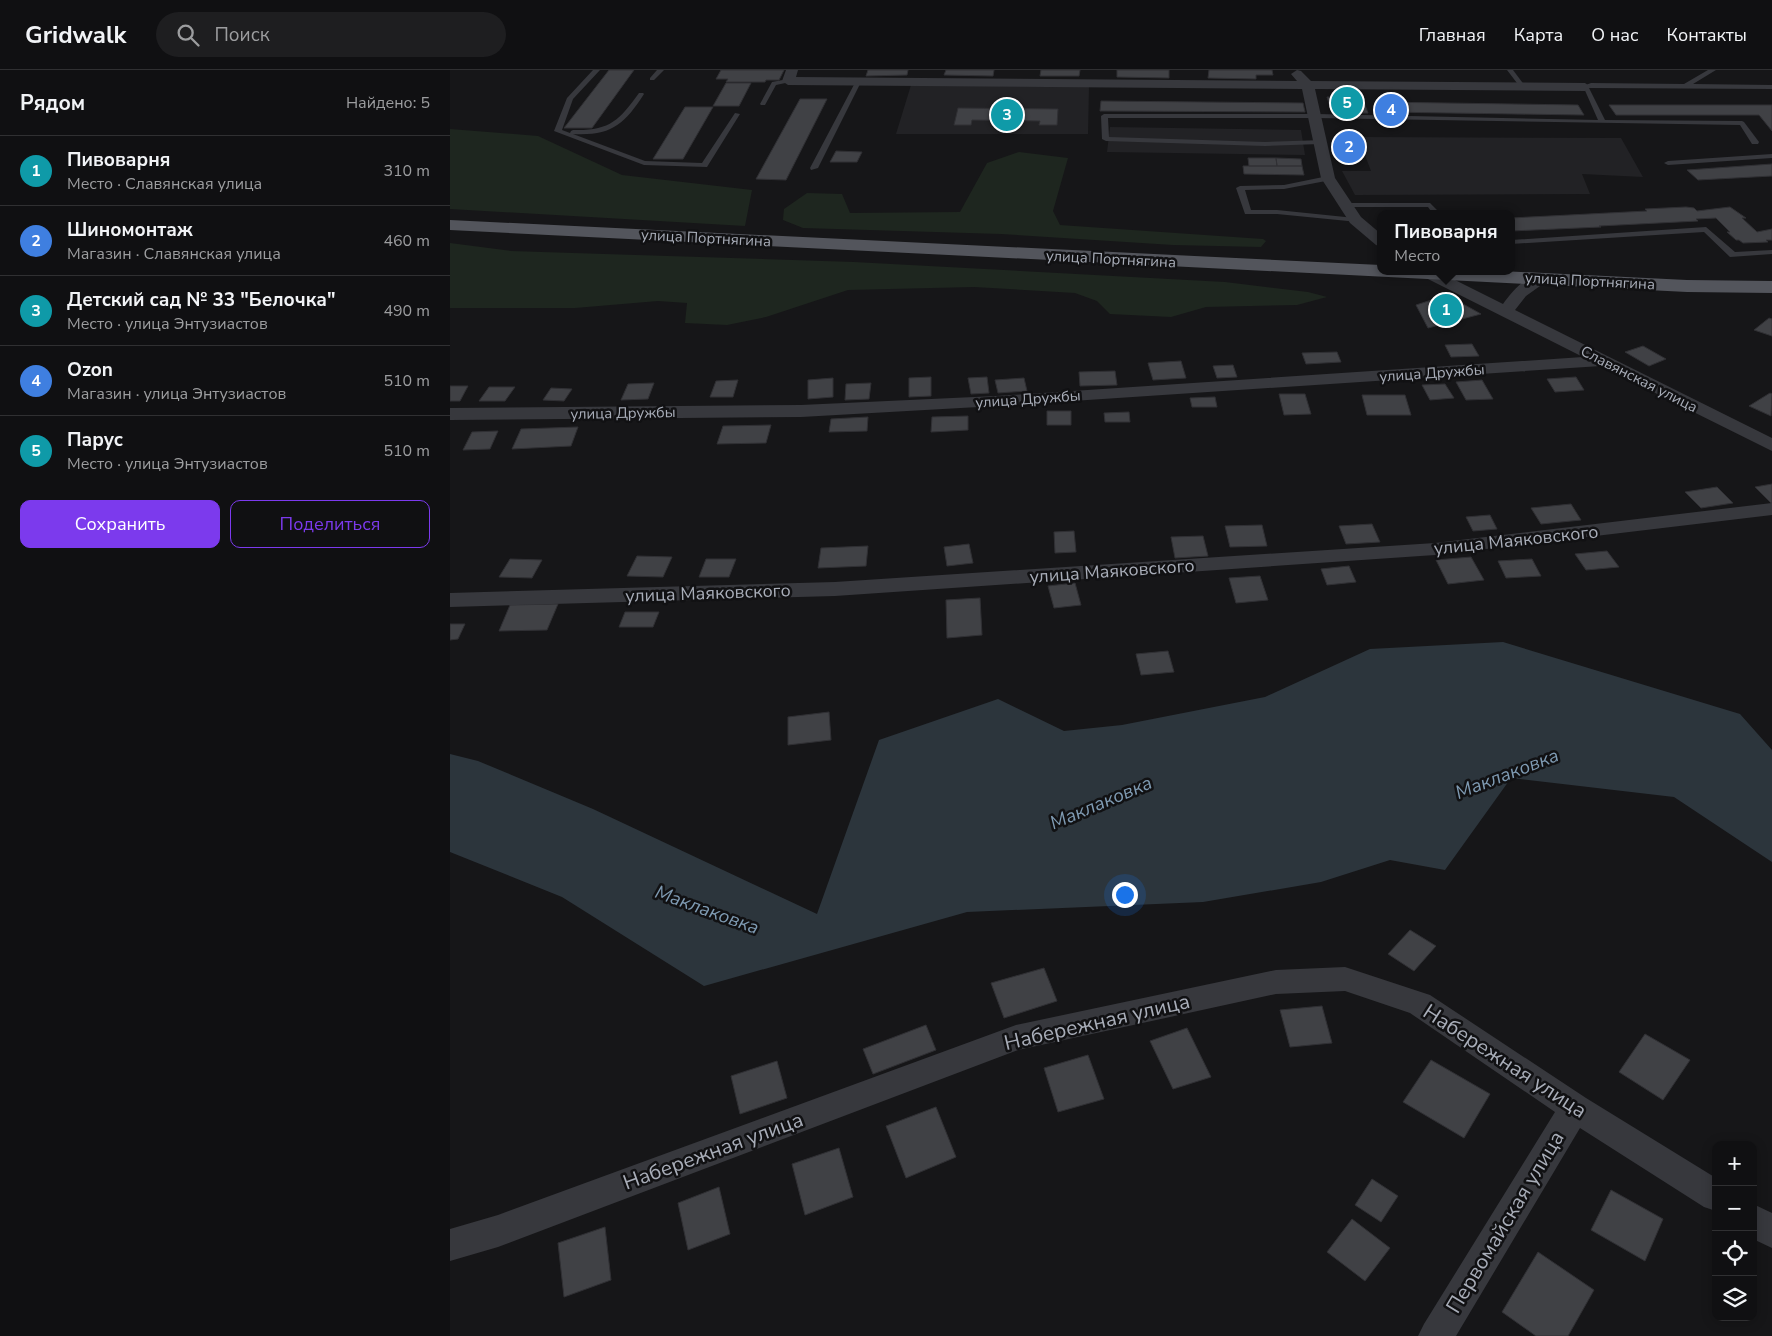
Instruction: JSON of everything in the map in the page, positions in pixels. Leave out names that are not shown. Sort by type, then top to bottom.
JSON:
[{"type":"main road","name":"улица Портнягина","points":[[450,225],[1377,270]]},
{"type":"main road","name":"улица Портнягина","points":[[1483,275],[1687,286],[1772,287]]},
{"type":"street","points":[[1295,70],[1308,85],[1328,178],[1355,220],[1377,239]]},
{"type":"street","points":[[790,75],[859,80],[1585,87]]},
{"type":"street","name":"Славянская улица","points":[[1431,275],[1772,445]]},
{"type":"street","points":[[1506,311],[1520,293],[1541,278]]},
{"type":"street","name":"улица Дружбы","points":[[450,414],[821,410],[996,401],[1604,361]]},
{"type":"street","name":"улица Маяковского","points":[[450,600],[835,590],[1434,549],[1772,510]]},
{"type":"street","name":"Набережная улица","points":[[450,1245],[507,1228],[1016,1038],[1276,982],[1345,979],[1420,1004],[1575,1108],[1712,1194]]},
{"type":"street","name":"Первомайская улица","points":[[1436,1336],[1575,1108]]},
{"type":"street","points":[[1757,1223],[1772,1232]]},
{"type":"lane","points":[[558,131],[570,98],[597,70]]},
{"type":"lane","points":[[652,78],[662,70]]},
{"type":"lane","points":[[1510,70],[1522,86]]},
{"type":"lane","points":[[1685,86],[1713,70]]},
{"type":"lane","points":[[763,104],[774,83],[790,75]]},
{"type":"lane","points":[[814,168],[859,80]]},
{"type":"lane","points":[[1603,122],[1585,87],[1591,84],[1772,87]]},
{"type":"lane","points":[[558,131],[586,133],[608,130],[627,117],[641,94]]},
{"type":"lane","points":[[558,131],[644,164],[704,164],[737,114]]},
{"type":"lane","points":[[1320,142],[1266,144],[1106,139],[1104,116],[1316,116],[1742,123],[1755,142]]},
{"type":"lane","points":[[1668,163],[1772,156]]},
{"type":"lane","points":[[1328,178],[1284,187],[1240,188],[1248,212],[1277,212],[1355,220]]},
{"type":"lane","points":[[1346,205],[1430,204],[1434,210]]},
{"type":"lane","points":[[1515,242],[1706,229],[1733,255],[1772,252]]},
{"type":"shaded area","points":[[911,85],[1089,87],[1088,134],[896,134]]},
{"type":"shaded area","points":[[1110,127],[1301,130],[1305,155],[1107,152]]},
{"type":"shaded area","points":[[450,129],[538,136],[622,175],[752,190],[745,226],[450,209]]},
{"type":"shaded area","points":[[1358,137],[1621,138],[1643,177],[1582,174],[1590,194],[1355,195],[1342,171],[1371,171]]},
{"type":"shaded area","points":[[1019,152],[1068,158],[1053,211],[1060,225],[1263,239],[1266,241],[1261,247],[1173,245],[1001,234],[803,228],[783,220],[784,209],[807,193],[842,194],[850,213],[960,212],[987,163]]},
{"type":"shaded area","points":[[450,243],[511,251],[854,262],[1225,282],[1308,292],[1327,297],[1297,305],[1206,307],[1171,317],[1110,314],[1097,301],[1075,293],[974,287],[848,290],[766,317],[727,325],[685,323],[687,303],[658,301],[575,308],[450,308]]},
{"type":"water","name":"Маклаковка","points":[[1503,642],[1740,714],[1772,750],[1772,862],[1674,797],[1511,778],[1445,870],[1390,860],[1321,882],[1203,902],[967,912],[704,986],[562,897],[450,852],[450,754],[478,761],[593,809],[817,914],[879,740],[998,699],[1064,731],[1122,725],[1265,697],[1370,649]]},
{"type":"building","points":[[609,70],[634,70],[592,128],[564,128]]},
{"type":"building","points":[[721,70],[784,70],[779,80],[726,82],[728,79],[716,79]]},
{"type":"building","points":[[868,70],[908,70],[907,75],[866,76]]},
{"type":"building","points":[[946,70],[994,70],[993,76],[944,75]]},
{"type":"building","points":[[1041,70],[1080,70],[1079,76],[1040,76]]},
{"type":"building","points":[[1117,70],[1169,70],[1169,78],[1117,77]]},
{"type":"building","points":[[1209,70],[1272,70],[1273,75],[1256,75],[1256,79],[1208,78]]},
{"type":"building","points":[[726,83],[751,83],[739,106],[713,106]]},
{"type":"building","points":[[1327,97],[1362,97],[1368,113],[1346,113],[1345,110],[1331,110]]},
{"type":"building","points":[[800,99],[827,99],[786,180],[756,179]]},
{"type":"building","points":[[1101,101],[1303,103],[1305,112],[1100,111]]},
{"type":"building","points":[[1379,102],[1578,105],[1584,115],[1382,112]]},
{"type":"building","points":[[1609,105],[1772,105],[1772,131],[1759,115],[1616,115]]},
{"type":"building","points":[[685,107],[713,107],[683,159],[653,159]]},
{"type":"building","points":[[958,108],[1058,109],[1057,125],[1039,125],[1040,121],[972,120],[971,125],[954,125]]},
{"type":"building","points":[[1336,140],[1358,140],[1363,154],[1341,154]]},
{"type":"building","points":[[836,151],[862,152],[857,162],[830,162]]},
{"type":"building","points":[[1248,158],[1276,158],[1277,166],[1249,166]]},
{"type":"building","points":[[1276,158],[1301,159],[1302,166],[1277,166]]},
{"type":"building","points":[[1772,164],[1772,176],[1698,180],[1687,170]]},
{"type":"building","points":[[1243,166],[1302,166],[1304,175],[1244,174]]},
{"type":"building","points":[[1686,207],[1694,208],[1697,211],[1730,207],[1746,218],[1742,218],[1757,232],[1772,229],[1772,240],[1766,240],[1768,242],[1743,243],[1727,232],[1730,232],[1716,218],[1696,219],[1698,221],[1515,231],[1515,218],[1647,211],[1645,209]]},
{"type":"building","points":[[1447,295],[1481,314],[1428,328],[1416,305]]},
{"type":"building","points":[[1769,318],[1772,319],[1772,336],[1754,330]]},
{"type":"building","points":[[1472,344],[1479,356],[1451,357],[1445,345]]},
{"type":"building","points":[[1643,346],[1666,359],[1649,366],[1625,352]]},
{"type":"building","points":[[1337,352],[1341,362],[1306,364],[1302,353]]},
{"type":"building","points":[[1181,361],[1186,378],[1153,380],[1148,363]]},
{"type":"building","points":[[1233,365],[1237,377],[1217,378],[1213,366]]},
{"type":"building","points":[[1115,371],[1117,385],[1080,386],[1079,372]]},
{"type":"building","points":[[931,377],[931,396],[909,397],[909,378]]},
{"type":"building","points":[[987,377],[989,393],[971,394],[968,378]]},
{"type":"building","points":[[1576,377],[1584,390],[1555,392],[1547,379]]},
{"type":"building","points":[[833,378],[833,397],[808,399],[808,380]]},
{"type":"building","points":[[1024,378],[1027,391],[998,393],[995,380]]},
{"type":"building","points":[[738,380],[733,397],[710,397],[716,381]]},
{"type":"building","points":[[1482,380],[1493,399],[1466,400],[1456,382]]},
{"type":"building","points":[[654,383],[648,399],[621,400],[628,384]]},
{"type":"building","points":[[871,383],[869,399],[845,400],[846,384]]},
{"type":"building","points":[[1445,384],[1454,398],[1430,400],[1422,385]]},
{"type":"building","points":[[450,386],[468,386],[460,401],[450,401]]},
{"type":"building","points":[[489,387],[515,387],[505,401],[479,401]]},
{"type":"building","points":[[551,388],[572,389],[564,401],[543,400]]},
{"type":"building","points":[[1770,393],[1772,394],[1771,416],[1749,406]]},
{"type":"building","points":[[1279,394],[1305,394],[1311,414],[1284,415]]},
{"type":"building","points":[[1362,395],[1405,395],[1411,415],[1367,415]]},
{"type":"building","points":[[1215,397],[1217,407],[1192,407],[1190,398]]},
{"type":"building","points":[[1047,411],[1071,411],[1071,425],[1047,425]]},
{"type":"building","points":[[1129,412],[1130,422],[1105,422],[1104,413]]},
{"type":"building","points":[[968,416],[968,430],[931,432],[932,417]]},
{"type":"building","points":[[868,417],[867,431],[829,432],[831,419]]},
{"type":"building","points":[[771,425],[766,443],[717,444],[723,426]]},
{"type":"building","points":[[578,427],[571,446],[512,449],[521,429]]},
{"type":"building","points":[[498,431],[490,449],[463,450],[472,432]]},
{"type":"building","points":[[1772,484],[1772,503],[1771,503],[1755,487]]},
{"type":"building","points":[[1717,487],[1733,503],[1701,508],[1685,492]]},
{"type":"building","points":[[1571,504],[1581,520],[1541,524],[1531,508]]},
{"type":"building","points":[[1490,515],[1497,529],[1473,531],[1466,517]]},
{"type":"building","points":[[1372,524],[1380,542],[1346,544],[1339,526]]},
{"type":"building","points":[[1262,525],[1267,546],[1230,547],[1225,526]]},
{"type":"building","points":[[1074,531],[1076,552],[1055,553],[1054,532]]},
{"type":"building","points":[[1203,536],[1208,556],[1175,558],[1171,537]]},
{"type":"building","points":[[969,544],[973,563],[947,566],[944,547]]},
{"type":"building","points":[[868,546],[866,566],[818,568],[821,548]]},
{"type":"building","points":[[1607,551],[1619,567],[1586,570],[1575,554]]},
{"type":"building","points":[[637,556],[672,557],[663,577],[627,576]]},
{"type":"building","points":[[1471,557],[1484,580],[1448,584],[1436,560]]},
{"type":"building","points":[[510,559],[542,560],[532,578],[499,577]]},
{"type":"building","points":[[706,559],[736,559],[729,577],[699,577]]},
{"type":"building","points":[[1532,559],[1541,576],[1506,578],[1498,561]]},
{"type":"building","points":[[1349,566],[1356,582],[1327,585],[1321,569]]},
{"type":"building","points":[[1260,576],[1268,600],[1236,603],[1229,578]]},
{"type":"building","points":[[1075,583],[1081,605],[1054,608],[1048,586]]},
{"type":"building","points":[[980,598],[982,635],[947,638],[946,600]]},
{"type":"building","points":[[558,604],[547,630],[499,631],[510,605]]},
{"type":"building","points":[[625,612],[659,612],[653,627],[619,627]]},
{"type":"building","points":[[450,624],[465,624],[458,639],[450,640]]},
{"type":"building","points":[[1168,651],[1174,672],[1141,675],[1136,654]]},
{"type":"building","points":[[829,712],[831,740],[788,745],[788,717]]},
{"type":"building","points":[[1410,930],[1436,946],[1414,971],[1388,954]]},
{"type":"building","points":[[1044,968],[1057,1001],[1004,1018],[991,983]]},
{"type":"building","points":[[1322,1006],[1332,1043],[1290,1047],[1280,1010]]},
{"type":"building","points":[[926,1025],[936,1050],[873,1074],[863,1049]]},
{"type":"building","points":[[1187,1028],[1211,1077],[1173,1089],[1150,1041]]},
{"type":"building","points":[[1645,1034],[1690,1060],[1663,1100],[1619,1072]]},
{"type":"building","points":[[1088,1055],[1104,1099],[1058,1112],[1044,1068]]},
{"type":"building","points":[[1431,1060],[1490,1094],[1464,1138],[1403,1102]]},
{"type":"building","points":[[777,1061],[787,1098],[740,1114],[731,1076]]},
{"type":"building","points":[[936,1107],[956,1157],[906,1178],[886,1126]]},
{"type":"building","points":[[839,1148],[853,1197],[805,1215],[792,1164]]},
{"type":"building","points":[[1372,1179],[1398,1196],[1381,1222],[1355,1205]]},
{"type":"building","points":[[719,1187],[730,1234],[688,1250],[678,1203]]},
{"type":"building","points":[[1611,1190],[1663,1219],[1645,1261],[1591,1230]]},
{"type":"building","points":[[1352,1219],[1390,1248],[1365,1281],[1327,1252]]},
{"type":"building","points":[[605,1227],[611,1280],[564,1297],[558,1243]]},
{"type":"building","points":[[1538,1252],[1594,1290],[1568,1336],[1536,1336],[1502,1312]]},
{"type":"place","name":"Парус","points":[[1347,103]]},
{"type":"place","name":"Ozon","points":[[1391,110]]},
{"type":"place","name":"Детский сад № 33 \"Белочка\"","points":[[1007,115]]},
{"type":"place","name":"Шиномонтаж","points":[[1349,147]]},
{"type":"place","name":"Пивоварня","points":[[1446,310]]}]
